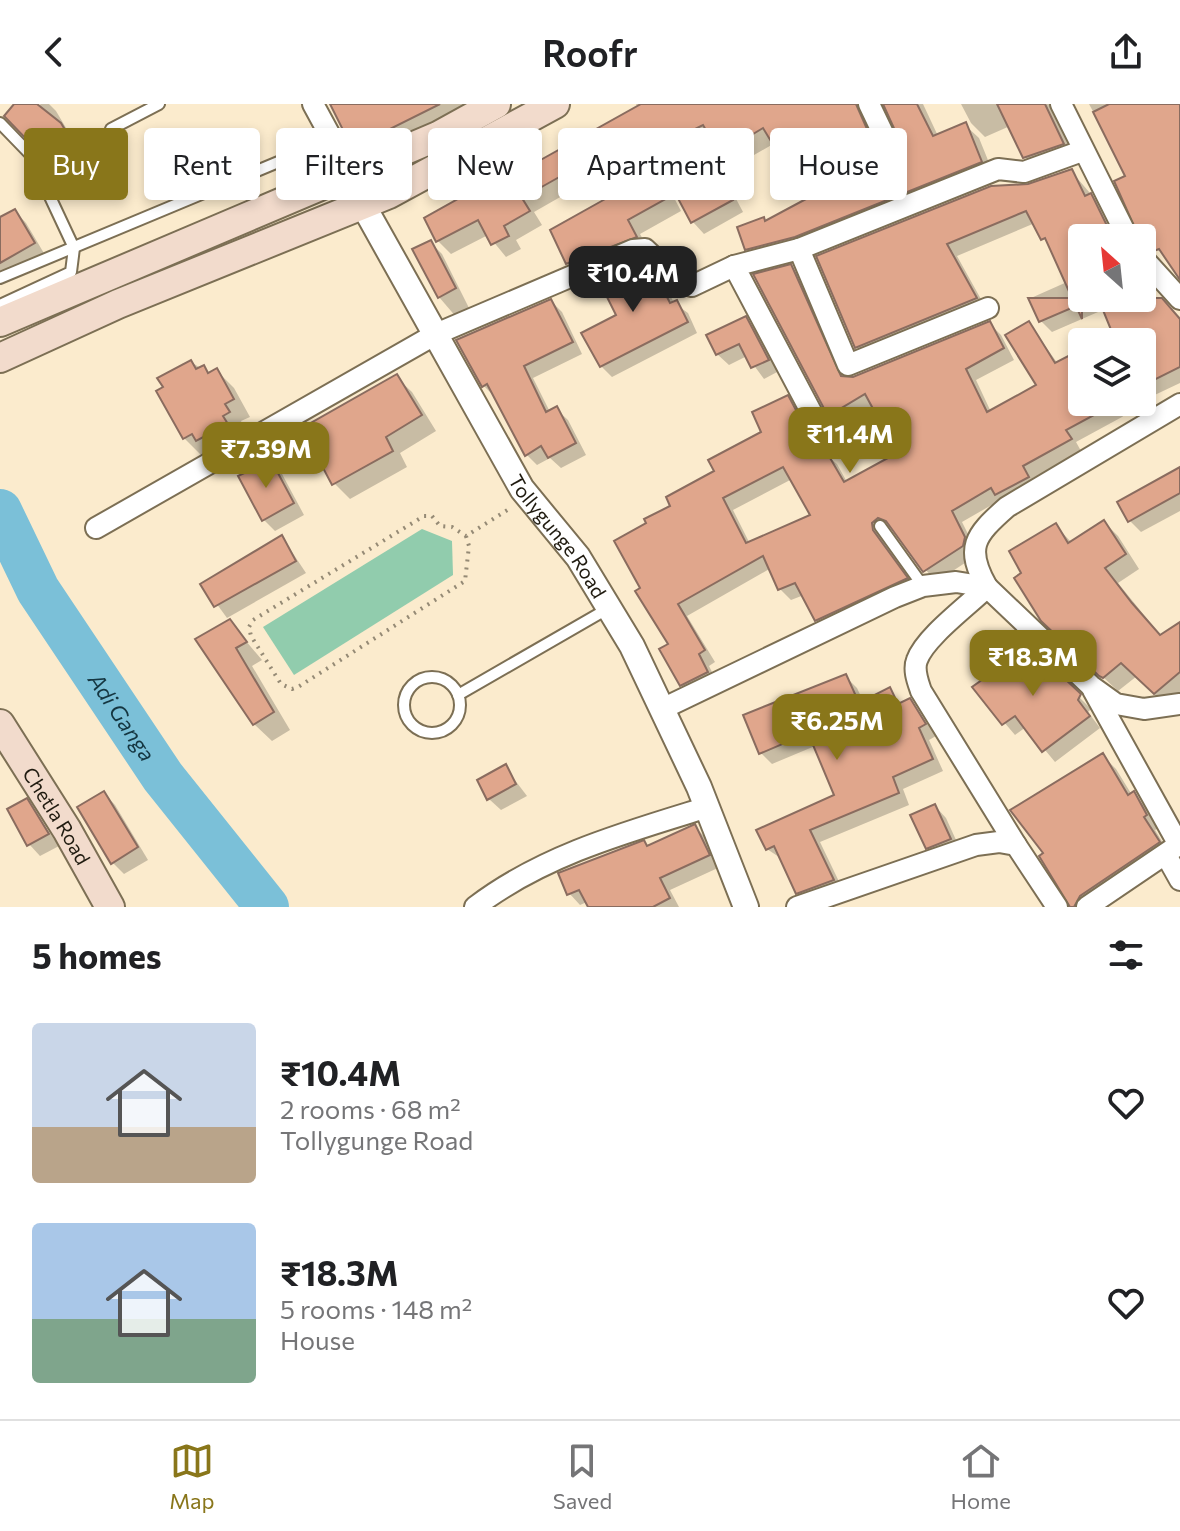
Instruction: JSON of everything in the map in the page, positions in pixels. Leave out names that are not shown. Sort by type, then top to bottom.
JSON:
[{"type":"main road","points":[[412,147],[496,104]]},
{"type":"main road","points":[[0,358],[118,304],[389,194],[555,104]]},
{"type":"main road","points":[[7,313],[290,200]]},
{"type":"main road","name":"Chetla Road","points":[[0,724],[67,830],[110,907]]},
{"type":"street","points":[[313,104],[325,128]]},
{"type":"street","points":[[869,104],[880,128]]},
{"type":"street","points":[[1061,104],[1121,224]]},
{"type":"street","points":[[96,528],[436,334],[633,250],[645,249],[680,282],[692,286],[734,266],[799,249],[998,169],[1024,172],[1082,151]]},
{"type":"street","name":"Tollygunge Road","points":[[361,200],[529,498],[578,557],[610,607],[708,807],[746,907]]},
{"type":"street","points":[[799,249],[848,365],[988,308]]},
{"type":"street","points":[[734,266],[825,438]]},
{"type":"street","points":[[1156,272],[1180,299]]},
{"type":"street","points":[[1180,404],[1007,507],[985,526],[975,542],[973,562],[987,587],[1091,686],[1116,704],[1144,709],[1180,704]]},
{"type":"street","points":[[662,709],[757,661],[923,586],[956,582],[987,587]]},
{"type":"street","points":[[987,587],[927,645],[917,660],[916,674],[921,691],[1057,907]]},
{"type":"street","points":[[1091,686],[1175,848],[1180,880]]},
{"type":"street","points":[[475,907],[502,886],[606,838],[708,807]]},
{"type":"street","points":[[797,907],[976,845],[999,842],[1016,845]]},
{"type":"street","points":[[1087,907],[1175,848]]},
{"type":"lane","points":[[113,128],[159,104]]},
{"type":"lane","points":[[0,123],[30,154],[74,248],[71,272],[7,313]]},
{"type":"lane","points":[[0,278],[276,163]]},
{"type":"lane","points":[[880,526],[923,586]]},
{"type":"lane","points":[[458,695],[610,607]]},
{"type":"lane","points":[[420,679],[446,681],[458,695],[460,704],[455,722],[439,732],[420,731],[406,718],[404,700],[420,679]]},
{"type":"path","points":[[466,536],[529,498]]},
{"type":"path","points":[[424,516],[432,516],[440,526],[452,527],[466,536],[469,546],[465,581],[298,687],[292,689],[281,684],[251,636],[249,627],[253,620],[424,516]]},
{"type":"green space","points":[[422,529],[452,541],[453,575],[294,675],[263,627]]},
{"type":"building","points":[[14,104],[37,104],[64,128],[24,128],[24,137],[4,116]]},
{"type":"building","points":[[330,104],[440,104],[392,128],[342,128]]},
{"type":"building","points":[[641,104],[856,104],[867,128],[770,128],[770,140],[763,128],[754,133],[754,128],[705,128],[703,125],[697,128],[598,128]]},
{"type":"building","points":[[883,104],[917,104],[933,136],[966,122],[982,162],[907,192],[907,128],[894,128]]},
{"type":"building","points":[[997,104],[1045,104],[1064,144],[1023,158]]},
{"type":"building","points":[[1109,104],[1180,104],[1180,280],[1159,249],[1156,250],[1156,224],[1133,224],[1114,181],[1125,176],[1093,112]]},
{"type":"building","points":[[558,150],[558,178],[542,187],[542,159]]},
{"type":"building","points":[[1072,169],[1085,196],[1091,193],[1106,224],[1068,224],[1068,289],[1045,238],[1041,240],[1026,211],[947,244],[977,298],[855,348],[816,256],[991,186],[1028,184]]},
{"type":"building","points":[[456,200],[523,200],[530,211],[504,226],[509,236],[491,245],[478,220],[436,242],[424,218]]},
{"type":"building","points":[[603,200],[664,200],[628,220],[637,237],[566,264],[550,230]]},
{"type":"building","points":[[679,200],[733,200],[691,223]]},
{"type":"building","points":[[804,200],[887,200],[795,237],[745,250],[737,227],[764,217],[765,221]]},
{"type":"building","points":[[15,209],[35,243],[0,263],[0,217]]},
{"type":"building","points":[[431,240],[456,288],[438,298],[412,249]]},
{"type":"building","points":[[640,262],[658,279],[670,303],[677,300],[688,322],[600,367],[581,333],[616,315],[598,279]]},
{"type":"building","points":[[791,264],[841,376],[853,377],[990,321],[1004,348],[966,369],[987,412],[1036,385],[1005,335],[1029,321],[1055,363],[1068,356],[1068,416],[1092,416],[1066,430],[1072,439],[1023,466],[1029,477],[995,495],[991,488],[952,511],[965,537],[963,546],[923,572],[886,521],[878,518],[872,523],[873,530],[908,578],[815,621],[795,583],[778,590],[763,556],[678,604],[705,650],[699,654],[708,672],[680,686],[659,649],[668,644],[635,591],[640,588],[614,541],[646,523],[644,519],[670,506],[666,497],[714,471],[708,460],[761,432],[752,412],[788,395],[814,444],[826,451],[844,482],[897,453],[865,394],[828,416],[753,274]],"holes":[[[783,467],[810,515],[746,543],[723,498]]]},
{"type":"building","points":[[1028,298],[1068,298],[1068,309],[1039,322]]},
{"type":"building","points":[[1156,298],[1162,298],[1180,319],[1180,367],[1156,379],[1156,328],[1110,328],[1104,312],[1156,312]]},
{"type":"building","points":[[551,299],[573,342],[524,366],[546,412],[557,406],[576,443],[548,458],[541,446],[525,456],[487,384],[482,387],[456,340]]},
{"type":"building","points":[[746,316],[769,360],[751,368],[739,344],[716,355],[706,335]]},
{"type":"building","points":[[191,360],[196,369],[204,365],[208,373],[217,368],[234,399],[225,404],[230,412],[223,416],[228,424],[196,441],[192,434],[183,439],[156,391],[163,387],[157,378]]},
{"type":"building","points":[[397,374],[422,415],[386,437],[393,451],[332,485],[302,428]]},
{"type":"building","points":[[271,460],[294,503],[262,521],[238,476]]},
{"type":"building","points":[[1180,467],[1180,493],[1128,522],[1117,502]]},
{"type":"building","points":[[1104,520],[1126,554],[1105,568],[1160,635],[1180,622],[1180,672],[1154,694],[1121,663],[1103,678],[1099,676],[1041,621],[1014,578],[1021,573],[1009,551],[1056,523],[1068,543]]},
{"type":"building","points":[[282,535],[296,561],[214,607],[200,584]]},
{"type":"building","points":[[230,619],[247,642],[236,648],[274,712],[253,725],[195,639]]},
{"type":"building","points":[[1030,646],[1081,694],[1078,700],[1090,716],[1042,752],[1015,716],[1002,725],[972,687]]},
{"type":"building","points":[[846,674],[859,703],[890,687],[898,704],[910,698],[926,724],[919,728],[933,759],[893,777],[899,793],[810,830],[834,880],[796,894],[774,846],[766,850],[756,830],[834,795],[808,733],[759,754],[743,715]]},
{"type":"building","points":[[1103,753],[1128,795],[1134,791],[1147,815],[1144,817],[1160,842],[1080,896],[1074,907],[1070,907],[1039,856],[1043,853],[1010,810]]},
{"type":"building","points":[[506,764],[516,784],[487,800],[477,780]]},
{"type":"building","points":[[104,791],[138,847],[111,864],[77,807]]},
{"type":"building","points":[[27,798],[49,834],[27,846],[7,809]]},
{"type":"building","points":[[935,804],[951,839],[926,849],[910,815]]},
{"type":"building","points":[[695,824],[710,855],[660,878],[670,898],[653,907],[588,907],[579,890],[567,895],[558,873],[644,840],[647,846]]},
{"type":"waterway","name":"Adi Ganga","points":[[0,511],[38,590],[163,777],[267,907]]}]
